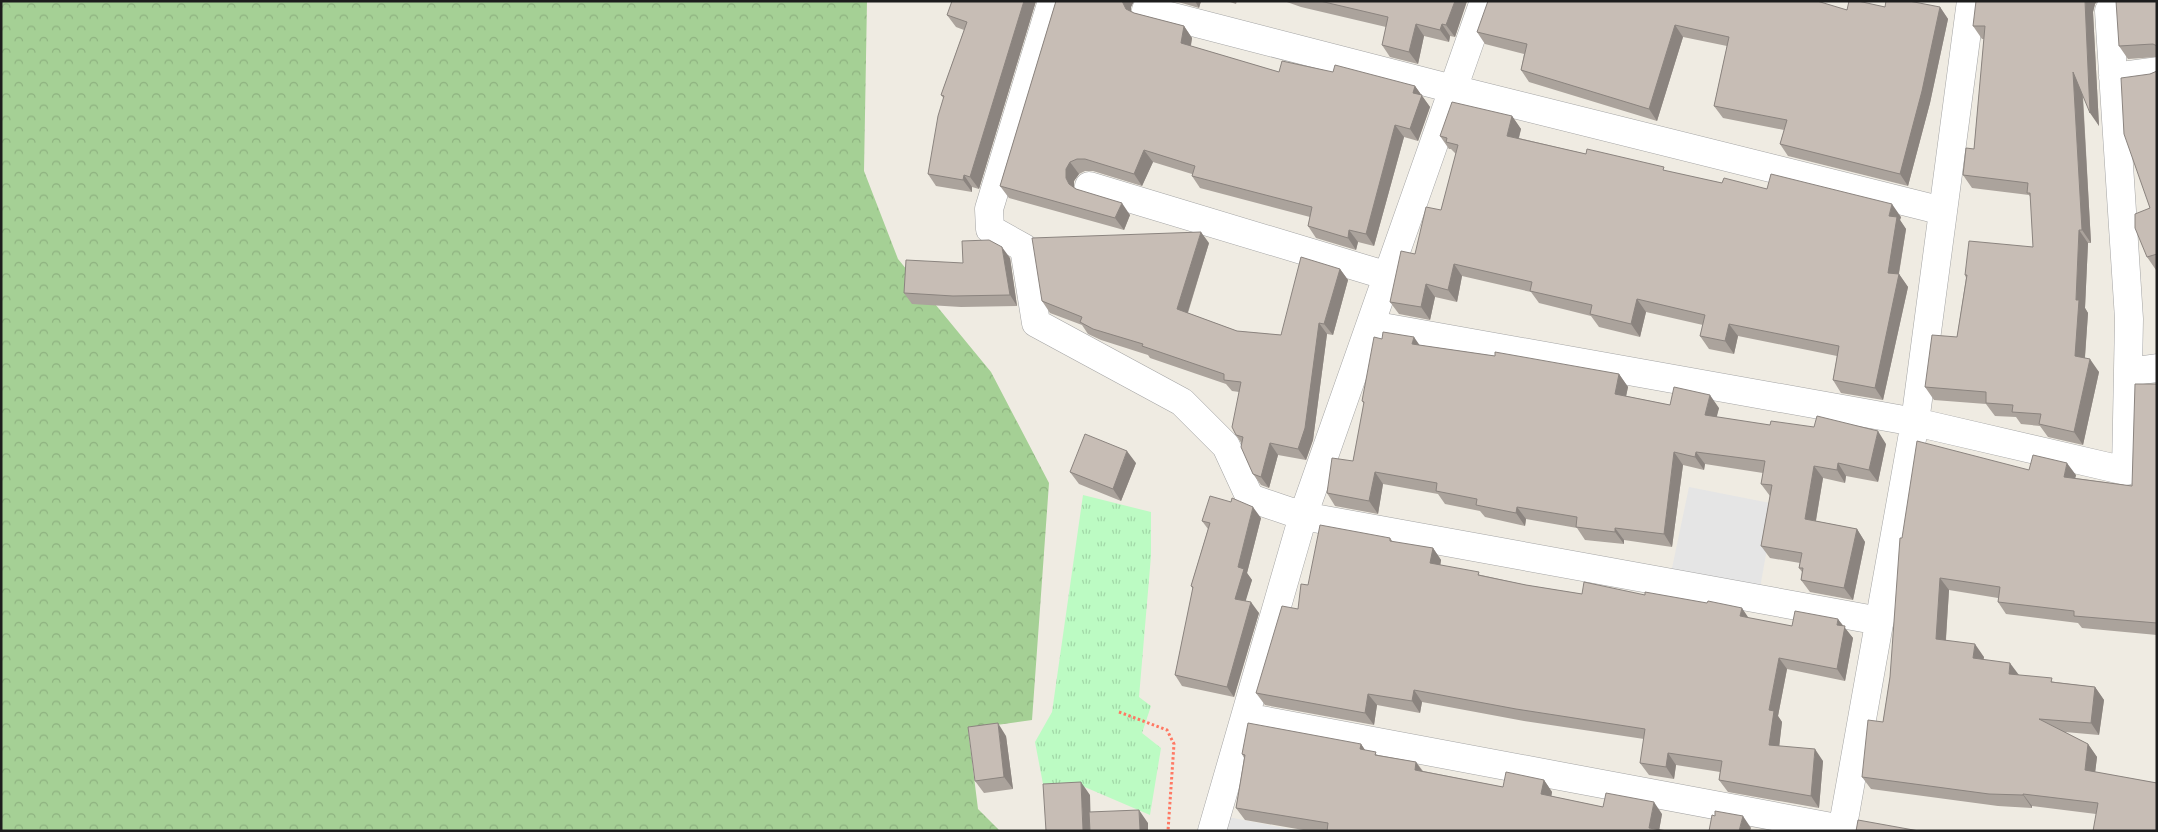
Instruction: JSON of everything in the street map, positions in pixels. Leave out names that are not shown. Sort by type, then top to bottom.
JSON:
[{"type":"street","points":[[1052,1],[989,209],[990,228],[1024,248],[1036,323],[1182,402],[1226,446],[1250,498],[1303,516],[1880,621]]},
{"type":"street","points":[[1212,831],[1303,516],[1484,1]]},
{"type":"street","points":[[1245,717],[1842,830],[1915,422],[1943,211],[1965,3]]},
{"type":"street","points":[[1146,10],[1453,89],[1943,211]]},
{"type":"street","points":[[1371,324],[1915,422],[2126,471],[2129,319],[2109,11]]},
{"type":"street","points":[[2113,77],[2157,70]]},
{"type":"street","points":[[1089,186],[1388,276]]},
{"type":"street","points":[[2128,372],[2157,368]]},
{"type":"path","points":[[1119,712],[1167,730],[1174,744],[1168,831]]},
{"type":"green space","points":[[1,1],[867,1],[864,171],[898,259],[991,372],[1049,483],[1032,720],[968,729],[978,809],[1000,831],[1,831]]},
{"type":"green space","points":[[1083,495],[1151,512],[1151,556],[1139,697],[1151,706],[1142,733],[1161,748],[1150,815],[1080,785],[1043,784],[1035,742],[1052,712]]},
{"type":"shaded area","points":[[1689,487],[1775,504],[1760,588],[1671,573]]},
{"type":"shaded area","points":[[1228,817],[1300,831],[1224,831]]},
{"type":"building","points":[[952,1],[1024,1],[970,177],[964,175],[963,180],[928,174],[938,116],[944,96],[941,95],[967,22],[947,15]]},
{"type":"building","points":[[1056,1],[1122,1],[1126,9],[1134,13],[1184,26],[1181,43],[1279,72],[1282,61],[1333,72],[1335,65],[1415,86],[1413,93],[1422,95],[1410,129],[1395,125],[1366,234],[1349,230],[1348,238],[1308,226],[1312,207],[1192,176],[1195,166],[1144,150],[1134,174],[1085,159],[1077,159],[1070,162],[1066,169],[1066,178],[1069,184],[1076,189],[1122,203],[1115,218],[1000,186]]},
{"type":"building","points":[[1320,1],[1455,1],[1446,25],[1442,24],[1440,30],[1416,24],[1409,52],[1382,45],[1388,17]]},
{"type":"building","points":[[1488,1],[1817,1],[1847,10],[1849,1],[1885,7],[1886,1],[1909,1],[1940,7],[1922,91],[1900,174],[1780,144],[1787,120],[1714,106],[1729,37],[1675,25],[1649,109],[1521,70],[1527,44],[1477,32]]},
{"type":"building","points":[[1976,1],[2085,1],[2090,113],[2073,72],[2082,230],[2079,230],[2076,300],[2079,300],[2075,356],[2090,359],[2074,432],[2039,424],[2041,414],[2012,412],[2013,405],[1986,403],[1986,392],[1925,387],[1932,335],[1957,337],[1967,275],[1965,275],[1969,241],[2033,247],[2030,193],[2027,193],[2028,183],[1963,175],[1966,148],[1974,149],[1985,26],[1973,26]]},
{"type":"building","points":[[2116,1],[2157,1],[2157,46],[2153,44],[2119,46]]},
{"type":"building","points":[[2157,71],[2157,254],[2147,257],[2135,228],[2135,214],[2150,208],[2124,134],[2121,78],[2150,74]]},
{"type":"building","points":[[1452,102],[1512,116],[1507,136],[1586,154],[1587,149],[1664,167],[1663,170],[1722,183],[1724,178],[1767,189],[1771,174],[1892,204],[1889,216],[1897,217],[1888,273],[1899,274],[1875,388],[1833,380],[1839,346],[1729,324],[1725,341],[1700,336],[1705,315],[1637,299],[1631,324],[1590,314],[1592,305],[1530,291],[1532,282],[1454,264],[1448,290],[1426,284],[1421,307],[1390,302],[1401,251],[1415,254],[1426,207],[1441,210],[1458,145],[1446,142],[1447,138],[1440,136]]},
{"type":"building","points":[[1201,232],[1177,309],[1237,331],[1281,335],[1301,257],[1340,269],[1324,324],[1319,323],[1305,428],[1298,449],[1270,443],[1261,477],[1253,474],[1241,447],[1243,437],[1236,435],[1232,427],[1241,382],[1224,380],[1224,374],[1142,346],[1143,344],[1093,329],[1080,322],[1082,317],[1042,301],[1032,238]]},
{"type":"building","points":[[989,240],[1002,247],[1010,295],[953,296],[904,293],[906,260],[963,263],[962,241]]},
{"type":"building","points":[[1383,332],[1414,337],[1412,344],[1495,356],[1495,352],[1619,374],[1615,394],[1670,405],[1674,387],[1710,395],[1705,415],[1770,425],[1771,421],[1814,427],[1817,416],[1878,431],[1869,470],[1838,463],[1837,470],[1814,466],[1805,519],[1857,529],[1844,588],[1801,580],[1803,568],[1799,568],[1802,553],[1761,546],[1772,485],[1761,484],[1765,461],[1696,452],[1695,457],[1674,452],[1664,534],[1615,528],[1615,532],[1576,527],[1577,517],[1517,507],[1516,513],[1476,505],[1477,499],[1436,491],[1437,483],[1375,472],[1369,501],[1327,493],[1332,458],[1353,461],[1374,337],[1382,339]]},
{"type":"building","points":[[2135,384],[2157,384],[2157,623],[2074,616],[2074,611],[1998,602],[2000,587],[1940,578],[1936,639],[1975,644],[1973,658],[2010,663],[2009,674],[2052,678],[2051,682],[2095,687],[2091,723],[2039,719],[2088,744],[2085,770],[2157,783],[2157,831],[2093,831],[2098,803],[2023,794],[1989,794],[1862,777],[1868,720],[1883,722],[1890,677],[1900,538],[1902,538],[1917,441],[2029,470],[2033,455],[2067,463],[2064,477],[2132,486]]},
{"type":"building","points":[[1085,434],[1127,451],[1113,489],[1070,472]]},
{"type":"building","points":[[1210,496],[1231,502],[1232,498],[1253,507],[1238,567],[1244,569],[1235,599],[1251,602],[1227,687],[1175,675],[1193,587],[1191,586],[1210,523],[1202,521]]},
{"type":"building","points":[[1320,525],[1390,538],[1390,541],[1433,548],[1430,563],[1479,572],[1478,575],[1526,585],[1582,594],[1584,582],[1645,595],[1645,592],[1707,603],[1708,601],[1742,608],[1740,616],[1792,626],[1795,611],[1838,619],[1837,625],[1845,626],[1837,669],[1779,658],[1769,710],[1774,711],[1769,745],[1815,749],[1811,796],[1719,780],[1722,761],[1668,753],[1666,767],[1640,763],[1645,729],[1516,709],[1414,690],[1412,701],[1368,694],[1365,713],[1256,693],[1282,606],[1298,609],[1301,584],[1308,585]]},
{"type":"building","points":[[998,723],[1004,777],[975,781],[968,727]]},
{"type":"building","points":[[1248,723],[1361,744],[1360,749],[1376,752],[1375,755],[1416,762],[1415,770],[1503,787],[1506,772],[1544,780],[1541,794],[1603,807],[1606,793],[1654,802],[1649,828],[1667,831],[1327,831],[1328,823],[1236,808],[1245,755],[1242,754]]},
{"type":"building","points":[[1081,782],[1083,831],[1046,831],[1043,784]]},
{"type":"building","points":[[1139,810],[1140,831],[1090,831],[1089,812]]},
{"type":"building","points":[[1715,811],[1743,816],[1739,831],[1709,831],[1712,815],[1715,816]]},
{"type":"building","points":[[1858,820],[1919,831],[1856,831]]}]
